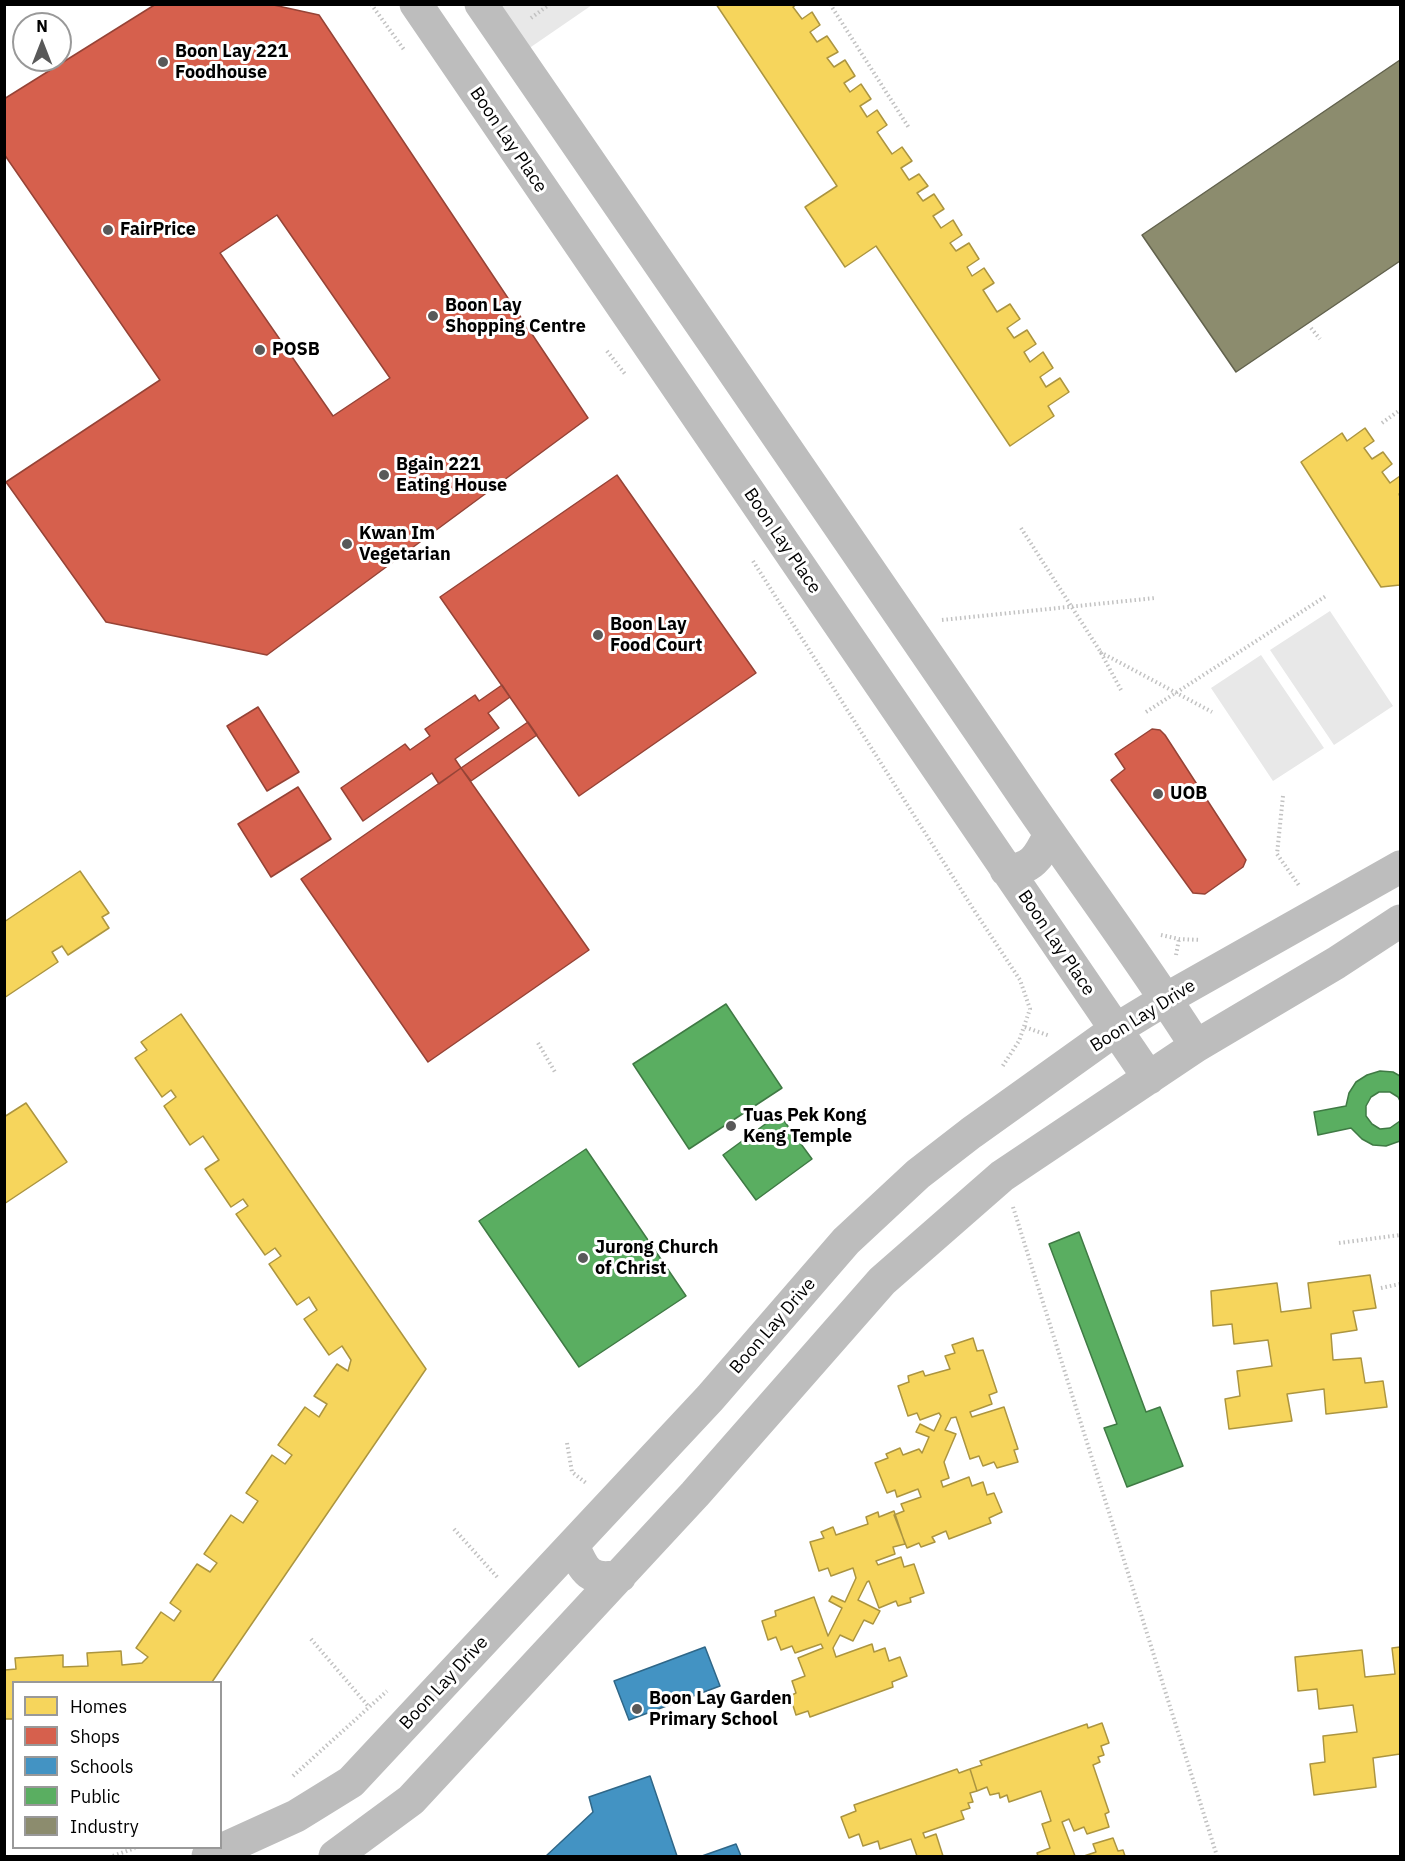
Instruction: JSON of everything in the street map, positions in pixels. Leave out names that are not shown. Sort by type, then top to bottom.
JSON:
[{"type":"street","name":"Boon Lay Place","points":[[416,4],[1149,1078]]},
{"type":"street","points":[[481,4],[1050,834],[1166,999],[1196,1046]]},
{"type":"street","points":[[511,145],[520,130],[532,121],[546,116],[558,118]]},
{"type":"street","points":[[1006,870],[1020,870],[1027,866],[1040,855],[1050,834]]},
{"type":"street","name":"Boon Lay Drive","points":[[208,1857],[296,1816],[351,1782],[710,1398],[846,1241],[918,1174],[971,1133],[1115,1030],[1401,867]]},
{"type":"street","points":[[335,1857],[411,1800],[620,1576],[882,1281],[1002,1176],[1196,1046],[1336,963],[1401,921]]},
{"type":"street","points":[[710,1398],[727,1396],[740,1400],[746,1405],[755,1426]]},
{"type":"street","points":[[573,1545],[584,1569],[592,1575],[604,1579],[620,1576]]},
{"type":"path","points":[[371,4],[410,58]]},
{"type":"path","points":[[530,18],[550,4]]},
{"type":"path","points":[[830,4],[909,128]]},
{"type":"path","points":[[1311,328],[1320,339]]},
{"type":"path","points":[[608,351],[629,378]]},
{"type":"path","points":[[1382,423],[1401,410]]},
{"type":"path","points":[[1021,528],[1100,651],[1121,690]]},
{"type":"path","points":[[749,555],[1020,980],[1030,1009],[1025,1027],[1053,1037]]},
{"type":"path","points":[[1146,712],[1326,596]]},
{"type":"path","points":[[942,630],[936,620],[1155,598]]},
{"type":"path","points":[[1100,651],[1212,712]]},
{"type":"path","points":[[1283,796],[1277,854],[1301,890]]},
{"type":"path","points":[[1159,934],[1179,939],[1205,940]]},
{"type":"path","points":[[1176,956],[1179,939]]},
{"type":"path","points":[[538,1043],[555,1072]]},
{"type":"path","points":[[1002,1176],[1217,1857]]},
{"type":"path","points":[[1339,1243],[1401,1235]]},
{"type":"path","points":[[1382,1287],[1401,1284]]},
{"type":"path","points":[[567,1443],[572,1472],[589,1486]]},
{"type":"path","points":[[454,1529],[505,1586]]},
{"type":"path","points":[[311,1639],[369,1707]]},
{"type":"path","points":[[112,1857],[129,1849]]},
{"type":"shaded area","points":[[499,5],[592,5],[528,49]]},
{"type":"shaded area","points":[[1330,611],[1393,706],[1334,745],[1270,650]]},
{"type":"shaded area","points":[[1261,655],[1324,748],[1273,781],[1211,688]]},
{"type":"building: Homes","points":[[716,4],[797,4],[793,7],[802,19],[812,12],[820,25],[810,32],[817,42],[827,36],[838,52],[827,58],[834,67],[845,60],[855,76],[844,83],[850,92],[861,84],[871,99],[860,106],[867,117],[877,110],[887,125],[877,132],[892,154],[902,147],[912,161],[901,168],[909,180],[919,174],[928,186],[917,193],[923,201],[934,194],[944,209],[933,216],[941,228],[953,220],[962,235],[950,243],[956,251],[969,243],[979,259],[967,267],[972,276],[984,268],[994,283],[983,290],[997,312],[1010,304],[1020,319],[1007,328],[1014,338],[1027,330],[1036,344],[1024,352],[1030,362],[1043,352],[1053,368],[1040,377],[1046,387],[1060,378],[1069,392],[1048,406],[1054,416],[1010,446],[876,246],[845,267],[805,207],[837,186]]},
{"type":"building: Homes","points":[[1365,428],[1374,441],[1364,448],[1372,459],[1383,452],[1392,464],[1382,472],[1390,483],[1400,476],[1400,585],[1381,587],[1301,462],[1342,433],[1347,441]]},
{"type":"building: Homes","points":[[80,871],[109,913],[102,917],[109,928],[68,955],[62,946],[52,952],[58,962],[4,998],[4,922]]},
{"type":"building: Homes","points":[[181,1014],[426,1369],[213,1681],[12,1681],[12,1719],[4,1719],[4,1665],[5,1670],[16,1669],[15,1658],[63,1655],[63,1667],[88,1666],[87,1653],[121,1651],[122,1665],[142,1663],[148,1657],[136,1648],[161,1612],[174,1621],[181,1611],[170,1603],[197,1564],[210,1572],[217,1563],[204,1554],[231,1515],[243,1523],[258,1501],[246,1493],[272,1455],[285,1464],[292,1455],[278,1445],[305,1407],[319,1417],[327,1404],[314,1396],[337,1364],[348,1371],[351,1360],[342,1346],[329,1355],[304,1319],[317,1310],[309,1297],[297,1305],[269,1264],[281,1256],[275,1248],[265,1255],[236,1214],[248,1206],[243,1199],[231,1207],[205,1169],[219,1160],[203,1136],[190,1145],[164,1106],[176,1097],[171,1090],[162,1097],[135,1058],[147,1050],[141,1042]]},
{"type":"building: Homes","points":[[26,1103],[67,1162],[4,1204],[4,1117]]},
{"type":"building: Homes","points":[[1370,1275],[1376,1308],[1353,1311],[1357,1330],[1331,1334],[1333,1360],[1361,1358],[1365,1383],[1383,1381],[1387,1407],[1326,1414],[1324,1389],[1287,1394],[1292,1421],[1229,1429],[1225,1399],[1240,1396],[1237,1371],[1272,1366],[1268,1340],[1234,1344],[1232,1324],[1213,1326],[1211,1291],[1277,1283],[1281,1312],[1311,1308],[1308,1283]]},
{"type":"building: Homes","points":[[973,1338],[977,1351],[983,1350],[997,1392],[989,1395],[992,1404],[970,1412],[972,1417],[1004,1407],[1018,1449],[1014,1450],[1018,1462],[997,1468],[994,1462],[983,1466],[979,1456],[970,1459],[956,1417],[951,1418],[945,1430],[956,1434],[944,1462],[949,1478],[941,1481],[943,1487],[969,1477],[972,1486],[983,1482],[987,1495],[994,1493],[1002,1512],[989,1518],[991,1523],[949,1539],[946,1531],[932,1537],[935,1542],[921,1547],[919,1543],[907,1548],[894,1515],[904,1511],[901,1504],[921,1497],[918,1489],[897,1497],[895,1490],[887,1493],[875,1463],[888,1458],[886,1454],[900,1448],[903,1455],[919,1449],[922,1453],[929,1437],[916,1432],[920,1424],[934,1431],[941,1416],[939,1413],[920,1420],[917,1413],[908,1416],[898,1386],[909,1382],[908,1376],[923,1371],[925,1376],[950,1369],[945,1356],[955,1353],[952,1345]]},
{"type":"building: Homes","points":[[894,1511],[905,1544],[893,1547],[895,1554],[876,1561],[878,1565],[901,1557],[904,1567],[914,1564],[924,1593],[910,1598],[911,1602],[898,1606],[896,1601],[879,1608],[869,1581],[867,1582],[858,1600],[880,1611],[873,1624],[864,1620],[853,1641],[840,1635],[833,1648],[836,1657],[872,1644],[874,1652],[885,1648],[889,1661],[900,1657],[907,1676],[892,1682],[893,1687],[810,1717],[808,1711],[796,1715],[790,1696],[796,1693],[792,1681],[805,1676],[798,1658],[823,1648],[821,1644],[795,1653],[792,1646],[781,1650],[776,1637],[768,1640],[762,1621],[776,1616],[775,1611],[814,1597],[828,1636],[842,1608],[829,1601],[832,1596],[845,1602],[856,1578],[853,1568],[831,1576],[828,1568],[819,1571],[810,1542],[824,1538],[821,1532],[833,1527],[836,1535],[868,1524],[866,1517],[878,1512],[879,1517]]},
{"type":"building: Homes","points":[[1400,1647],[1400,1754],[1373,1758],[1376,1787],[1314,1795],[1310,1764],[1325,1762],[1323,1736],[1357,1732],[1353,1705],[1319,1709],[1317,1689],[1298,1691],[1295,1657],[1362,1650],[1365,1677],[1395,1674],[1392,1648]]},
{"type":"building: Homes","points":[[1102,1723],[1109,1743],[1101,1746],[1104,1755],[1098,1757],[1100,1762],[1093,1765],[1109,1812],[1105,1814],[1109,1827],[1087,1834],[1084,1827],[1074,1831],[1069,1819],[1062,1822],[1075,1856],[1038,1856],[1037,1853],[1050,1848],[1042,1824],[1051,1821],[1041,1791],[1009,1802],[1007,1795],[1000,1798],[999,1793],[990,1795],[987,1787],[977,1791],[970,1769],[982,1765],[980,1761],[1087,1724],[1088,1728]]},
{"type":"building: Homes","points":[[957,1769],[959,1773],[970,1769],[977,1791],[970,1793],[973,1802],[968,1803],[970,1808],[961,1811],[964,1819],[923,1833],[925,1838],[936,1834],[943,1856],[917,1856],[911,1839],[880,1849],[878,1841],[863,1846],[859,1834],[849,1838],[841,1817],[856,1811],[854,1805]]},
{"type":"building: Homes","points":[[1113,1838],[1118,1851],[1123,1850],[1125,1856],[1084,1856],[1096,1852],[1093,1844]]},
{"type":"building: Shops","name":"Boon Lay Shopping Centre","points":[[156,4],[269,4],[319,15],[588,418],[267,655],[106,622],[6,482],[160,380],[4,154],[4,99],[47,72],[72,72],[72,56]],"holes":[[[277,215],[390,378],[333,416],[220,253]]]},
{"type":"building: Shops","name":"Boon Lay Food Court","points":[[617,475],[756,673],[579,796],[440,597]]},
{"type":"building: Shops","points":[[502,685],[510,697],[488,713],[499,728],[455,759],[461,768],[439,784],[432,773],[363,821],[341,788],[405,744],[410,750],[430,736],[425,729],[475,695],[479,701]]},
{"type":"building: Shops","points":[[258,707],[299,772],[267,791],[227,726]]},
{"type":"building: Shops","points":[[528,722],[537,735],[471,781],[461,768]]},
{"type":"building: Shops","points":[[1152,729],[1160,730],[1165,735],[1246,860],[1243,867],[1205,894],[1193,893],[1111,780],[1125,769],[1115,754]]},
{"type":"building: Shops","points":[[461,768],[589,950],[428,1062],[301,879]]},
{"type":"building: Shops","points":[[298,787],[331,839],[271,877],[238,824]]},
{"type":"building: Schools","points":[[705,1647],[720,1686],[629,1720],[614,1681]]},
{"type":"building: Schools","points":[[650,1776],[677,1856],[546,1856],[593,1812],[589,1797]]},
{"type":"building: Schools","points":[[736,1844],[741,1856],[702,1856]]},
{"type":"building: Public","points":[[726,1004],[782,1088],[689,1149],[633,1064]]},
{"type":"building: Public","points":[[1380,1071],[1393,1072],[1400,1076],[1400,1101],[1390,1092],[1379,1092],[1371,1097],[1366,1106],[1366,1116],[1380,1129],[1390,1128],[1400,1121],[1400,1141],[1386,1146],[1373,1145],[1362,1139],[1351,1128],[1318,1135],[1314,1112],[1346,1106],[1349,1093],[1356,1082]]},
{"type":"building: Public","points":[[779,1114],[812,1159],[756,1200],[723,1155]]},
{"type":"building: Public","name":"Jurong Church of Christ","points":[[586,1149],[686,1296],[579,1367],[479,1221]]},
{"type":"building: Public","points":[[1079,1232],[1146,1412],[1160,1407],[1183,1466],[1127,1487],[1104,1428],[1117,1424],[1049,1244]]},
{"type":"building: Industry","points":[[1400,60],[1400,261],[1236,372],[1142,235]]},
{"type":"place","name":"Boon Lay 221 Foodhouse","points":[[163,62]]},
{"type":"place","name":"FairPrice","points":[[108,230]]},
{"type":"place","name":"Boon Lay Shopping Centre","points":[[433,316]]},
{"type":"place","name":"POSB","points":[[260,350]]},
{"type":"place","name":"Bgain 221 Eating House","points":[[384,475]]},
{"type":"place","name":"Kwan Im Vegetarian","points":[[347,544]]},
{"type":"place","name":"Boon Lay Food Court","points":[[598,635]]},
{"type":"place","name":"UOB","points":[[1158,794]]},
{"type":"place","name":"Tuas Pek Kong Keng Temple","points":[[731,1126]]},
{"type":"place","name":"Jurong Church of Christ","points":[[583,1258]]},
{"type":"place","name":"Boon Lay Garden Primary School","points":[[637,1709]]}]
